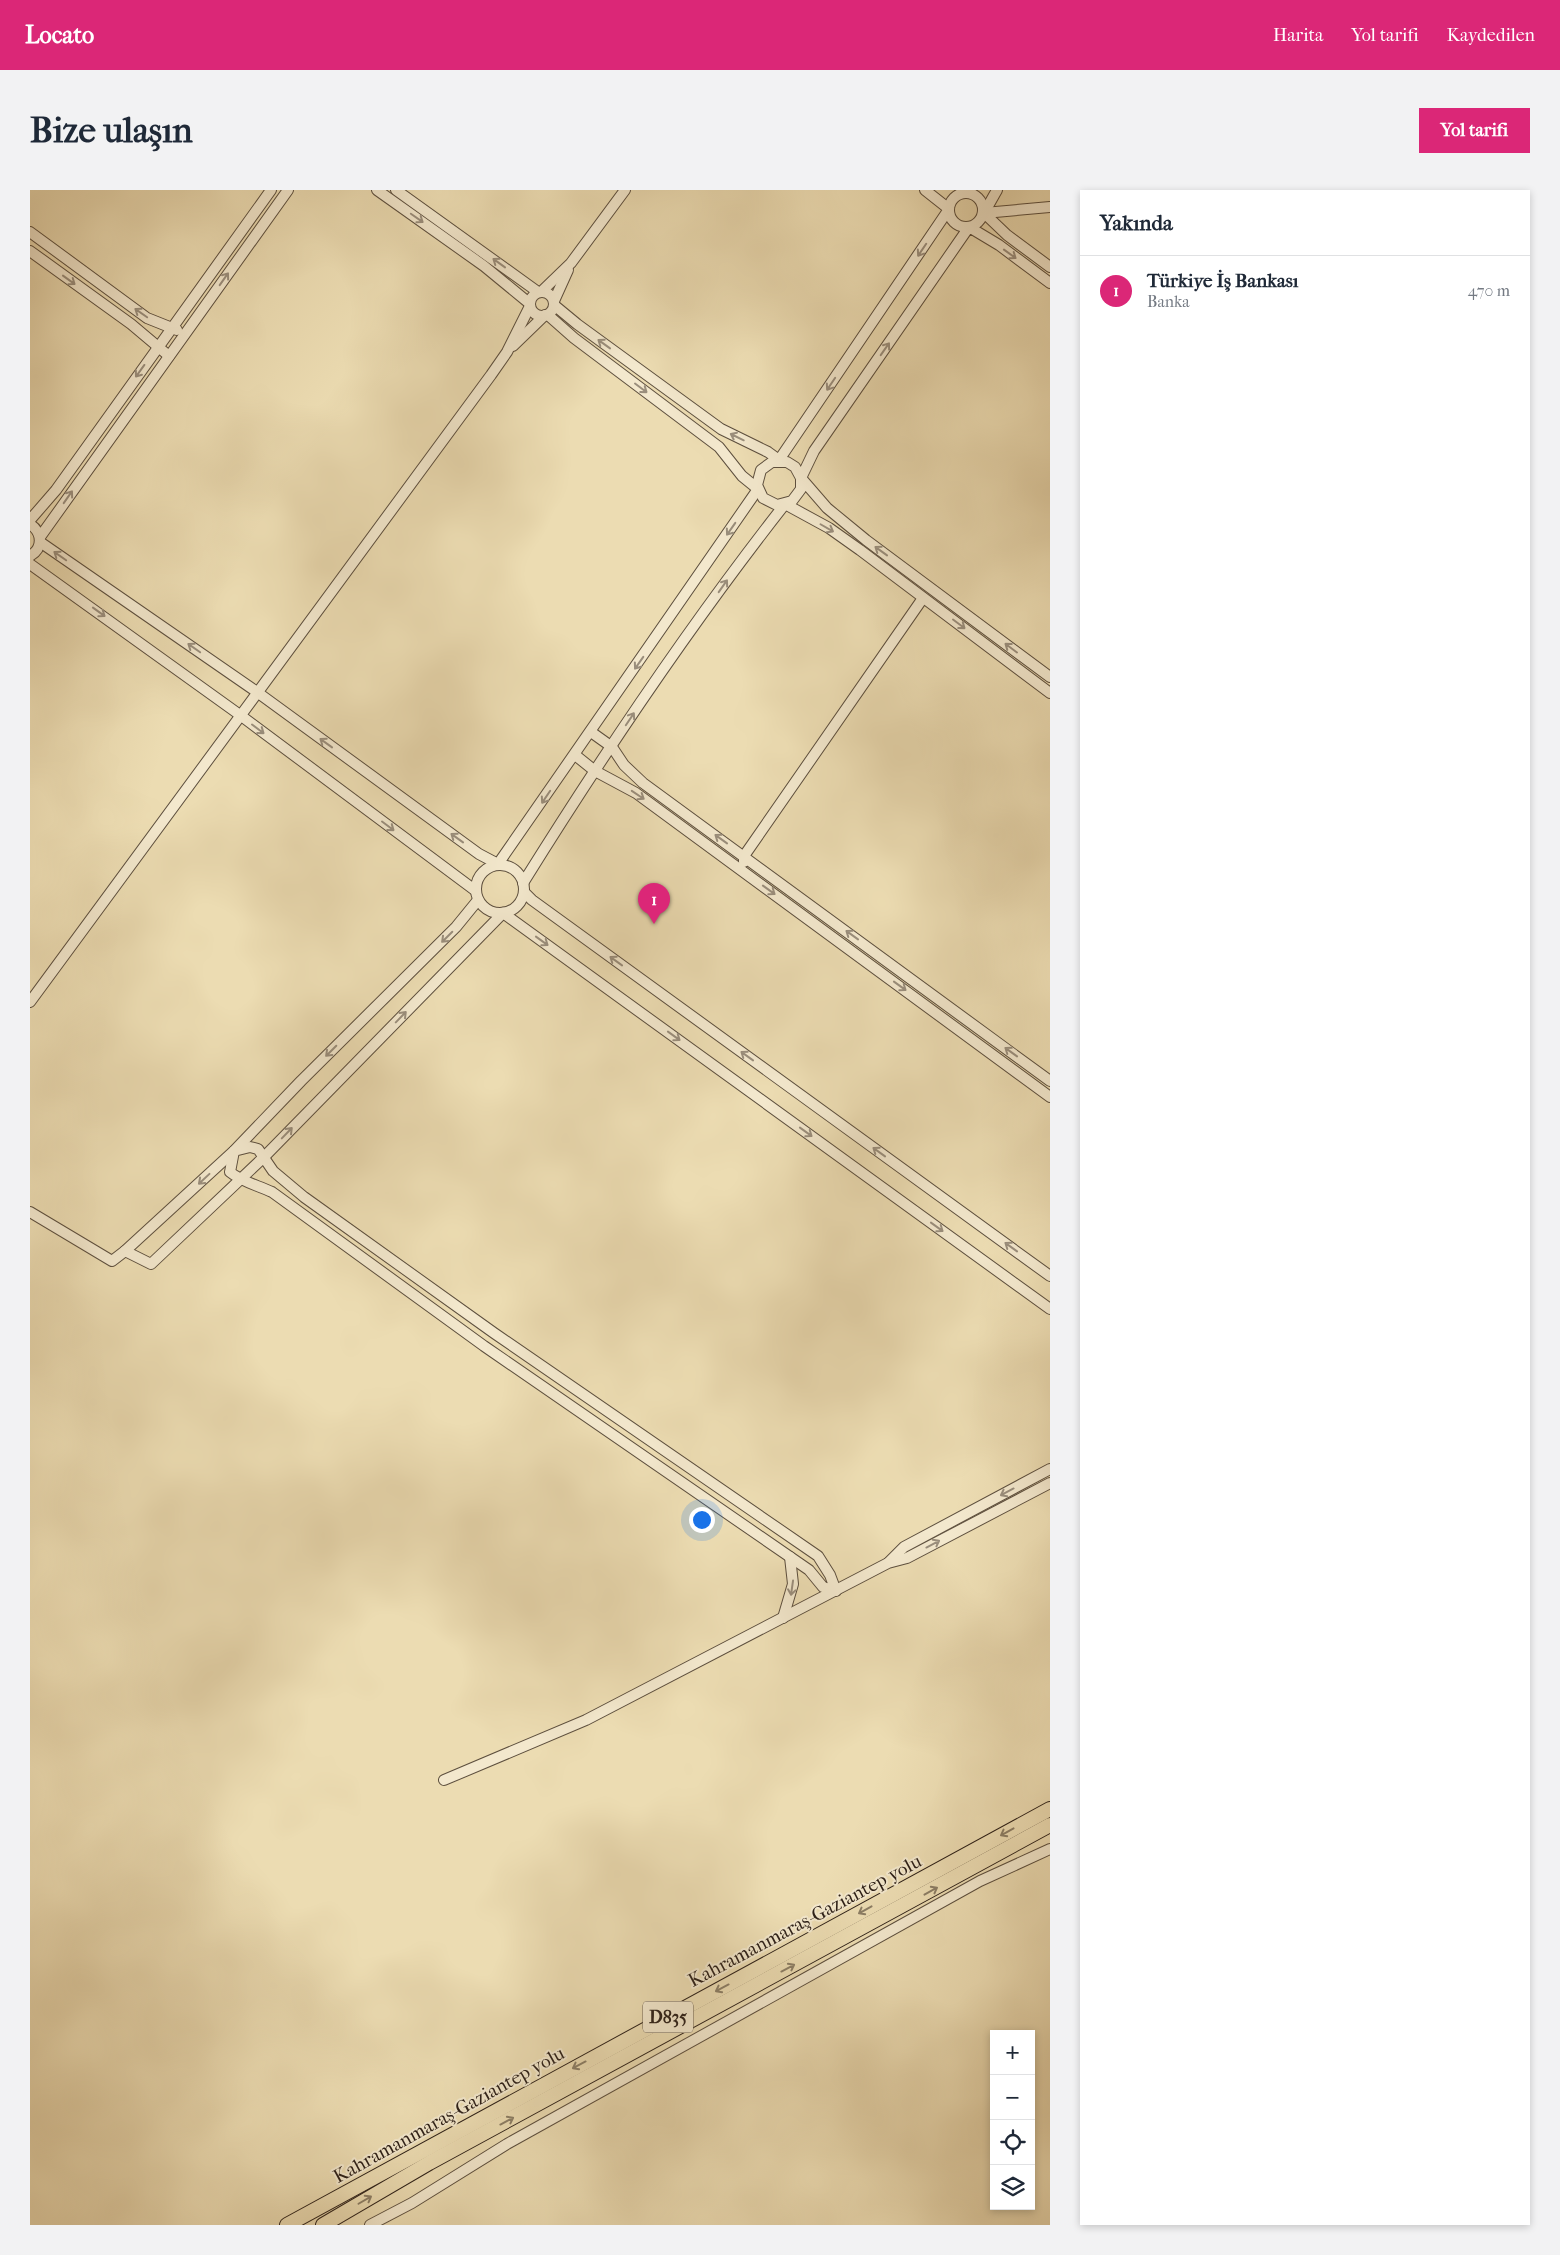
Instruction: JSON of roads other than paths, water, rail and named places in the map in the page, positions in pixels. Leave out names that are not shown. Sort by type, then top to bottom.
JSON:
[{"type":"highway","name":"Kahramanmaraş-Gaziantep yolu","points":[[287,2225],[1050,1809]]},
{"type":"highway","name":"Kahramanmaraş-Gaziantep yolu","points":[[323,2225],[438,2158],[1050,1825]]},
{"type":"street","points":[[30,520],[56,490],[271,190]]},
{"type":"street","points":[[30,556],[36,552],[40,539],[288,190]]},
{"type":"street","points":[[377,190],[398,196],[540,292],[549,294],[554,303],[721,429],[795,467],[801,478],[827,508],[866,540],[1050,678]]},
{"type":"street","points":[[30,1002],[506,352],[532,297],[571,263],[625,190]]},
{"type":"street","points":[[925,190],[949,209],[954,222],[960,227],[969,227],[978,223],[997,190]]},
{"type":"street","points":[[30,1212],[112,1262],[234,1151],[300,1081],[456,927],[477,895],[476,883],[481,873],[487,868],[498,864],[575,755],[758,489],[758,477],[761,470],[772,462],[779,460],[949,209],[958,192],[977,197],[981,202],[984,213],[1007,235],[1050,267]]},
{"type":"street","points":[[398,196],[529,304],[535,314],[546,315],[719,447],[742,476],[758,489],[767,501],[777,505],[785,504],[828,528],[1050,693]]},
{"type":"street","points":[[984,213],[1050,207]]},
{"type":"street","points":[[247,225],[257,232]]},
{"type":"street","points":[[969,227],[999,245],[1050,283]]},
{"type":"street","points":[[30,564],[240,715],[477,895],[485,908],[494,912],[512,910],[519,903],[523,888],[595,771],[744,558],[785,504],[797,496],[801,489],[801,478],[814,452],[969,227]]},
{"type":"street","points":[[30,232],[147,318],[172,327],[184,334]]},
{"type":"street","points":[[30,251],[131,324],[157,348],[169,356]]},
{"type":"street","points":[[506,352],[546,315],[554,303],[571,263]]},
{"type":"street","points":[[201,288],[212,295]]},
{"type":"street","points":[[30,524],[36,528],[40,539],[257,692],[479,854],[498,864],[514,869],[523,888],[532,900],[1050,1276]]},
{"type":"street","points":[[745,872],[744,856],[923,598]]},
{"type":"street","points":[[591,732],[612,747],[624,765],[643,782],[1050,1081]]},
{"type":"street","points":[[575,755],[595,771],[636,793],[1050,1097]]},
{"type":"street","points":[[125,1251],[151,1264],[264,1157],[503,912]]},
{"type":"street","points":[[503,912],[1050,1309]]},
{"type":"street","points":[[828,933],[835,923]]},
{"type":"street","points":[[942,1017],[950,1007]]},
{"type":"street","points":[[234,1151],[250,1147],[258,1148],[273,1170],[304,1197],[494,1333],[818,1556],[830,1574],[836,1591]]},
{"type":"street","points":[[234,1151],[230,1172],[239,1180],[254,1183],[272,1192],[484,1346],[790,1556],[809,1570],[823,1587],[836,1591]]},
{"type":"street","points":[[888,1563],[904,1547],[1050,1468]]},
{"type":"street","points":[[444,1780],[586,1720],[888,1563],[907,1558],[1050,1483]]},
{"type":"street","points":[[783,1618],[793,1584],[790,1556]]},
{"type":"street","points":[[370,2225],[412,2203],[507,2144],[980,1881],[1050,1849]]},
{"type":"place","name":"Türkiye İş Bankası","points":[[654,924]]}]
